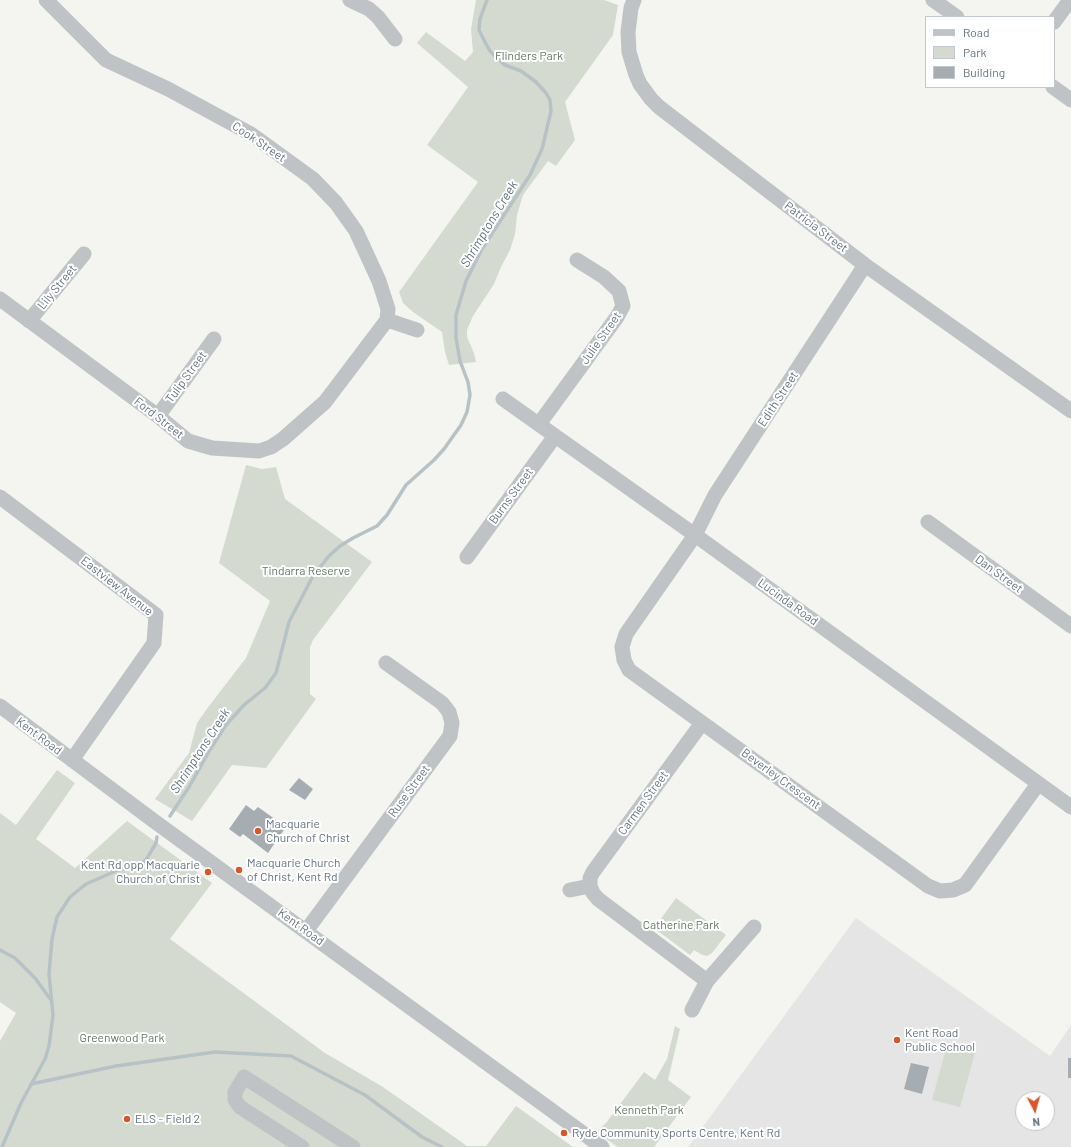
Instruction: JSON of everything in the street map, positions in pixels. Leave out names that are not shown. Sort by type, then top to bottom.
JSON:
[{"type":"street","name":"Cook Street","points":[[46,0],[106,60],[168,89],[252,134],[313,179],[336,203],[356,231],[379,281],[388,309],[387,320]]},
{"type":"street","points":[[350,0],[371,5],[395,39]]},
{"type":"street","name":"Patricia Street","points":[[634,0],[631,8],[628,32],[629,52],[636,75],[651,99],[670,116],[865,265],[1071,411]]},
{"type":"street","points":[[933,0],[956,16]]},
{"type":"street","points":[[1055,21],[1070,0]]},
{"type":"street","points":[[1055,88],[1071,100]]},
{"type":"street","name":"Lily Street","points":[[30,321],[84,254]]},
{"type":"street","name":"Julie Street","points":[[539,424],[618,317],[623,306],[619,291],[604,278],[577,260]]},
{"type":"street","name":"Edith Street","points":[[695,535],[715,495],[865,265]]},
{"type":"street","name":"Ford Street","points":[[0,299],[158,416],[188,441],[212,448],[259,451],[271,447],[298,427],[325,402],[387,320]]},
{"type":"street","points":[[387,320],[417,330]]},
{"type":"street","name":"Tulip Street","points":[[158,416],[214,339]]},
{"type":"street","name":"Lucinda Road","points":[[503,399],[695,535],[1071,807]]},
{"type":"street","name":"Burns Street","points":[[466,557],[555,436]]},
{"type":"street","name":"Eastview Avenue","points":[[0,497],[156,614],[154,643],[72,760]]},
{"type":"street","name":"Dan Street","points":[[928,522],[1071,626]]},
{"type":"street","name":"Beverley Crescent","points":[[695,535],[626,634],[622,647],[624,660],[629,670],[702,723],[928,886],[940,891],[953,890],[965,885],[1038,784]]},
{"type":"street","name":"Ruse Street","points":[[306,931],[450,736],[452,723],[449,712],[442,703],[386,663]]},
{"type":"street","name":"Kent Road","points":[[0,706],[602,1147]]},
{"type":"street","name":"Carmen Street","points":[[590,886],[590,878],[593,872],[702,723]]},
{"type":"street","points":[[570,890],[590,886],[598,899],[707,981]]},
{"type":"street","points":[[692,1010],[707,981],[754,927]]},
{"type":"street","points":[[302,1147],[240,1107],[235,1100],[235,1092],[244,1077],[353,1147]]},
{"type":"shaded area","name":"Kent Road Public School","points":[[856,918],[1050,1056],[1071,1025],[1071,1147],[688,1147]]},
{"type":"green space","name":"Flinders Park","points":[[476,0],[604,0],[618,5],[613,35],[565,102],[575,140],[556,166],[548,161],[523,195],[517,215],[515,234],[510,250],[494,284],[473,316],[467,330],[467,337],[476,362],[449,365],[445,352],[442,332],[413,312],[403,303],[399,292],[478,182],[427,145],[468,87],[417,43],[426,32],[465,61],[473,52],[471,29]]},
{"type":"green space","name":"Tindarra Reserve","points":[[246,465],[262,469],[276,467],[285,499],[372,562],[313,640],[310,647],[310,694],[316,699],[266,768],[232,765],[192,821],[155,799],[189,753],[197,723],[246,658],[270,601],[219,563]]},
{"type":"green space","name":"Greenwood Park","points":[[57,770],[75,783],[36,839],[75,868],[127,821],[212,883],[170,939],[325,1053],[383,1087],[467,1146],[486,1146],[516,1106],[573,1147],[0,1147],[0,1041],[16,1013],[0,1002],[0,813],[16,825]]},
{"type":"green space","name":"Catherine Park","points":[[676,898],[726,935],[712,953],[707,956],[694,950],[690,955],[654,928]]},
{"type":"green space","name":"Kenneth Park","points":[[675,1026],[680,1029],[668,1080],[691,1097],[654,1147],[618,1147],[596,1132],[606,1123],[644,1072],[655,1080],[667,1059]]},
{"type":"green space","points":[[947,1045],[975,1053],[960,1107],[932,1100]]},
{"type":"building","points":[[299,778],[313,789],[305,800],[289,790]]},
{"type":"building","name":"Macquarie Church of Christ","points":[[246,805],[254,811],[258,807],[286,827],[268,853],[243,834],[240,837],[229,829]]},
{"type":"building","points":[[1068,1058],[1071,1058],[1071,1078],[1068,1078]]},
{"type":"building","points":[[911,1063],[929,1067],[922,1094],[904,1089]]},
{"type":"waterway","name":"Shrimptons Creek","points":[[170,816],[226,725],[244,705],[265,688],[276,673],[289,622],[313,576],[329,556],[340,546],[377,526],[387,515],[406,485],[444,449],[461,425],[467,412],[470,395],[468,382],[460,361],[456,338],[456,315],[466,281],[482,249],[530,175],[542,149],[551,111],[550,100],[536,82],[521,71],[505,65],[490,51],[479,30],[480,19],[487,0]]},
{"type":"waterway","name":"Shrimptons Creek","points":[[2,1147],[21,1103],[45,1059],[49,1046],[53,1015],[49,974],[52,939],[57,917],[70,897],[86,884],[118,870],[137,866],[146,860],[156,843],[157,837]]},
{"type":"waterway","points":[[0,950],[15,958],[35,978],[51,1000]]},
{"type":"waterway","points":[[31,1084],[116,1066],[215,1052],[291,1056],[365,1095],[422,1137],[442,1147]]},
{"type":"place","name":"Macquarie Church of Christ","points":[[258,831]]},
{"type":"place","name":"Macquarie Church of Christ, Kent Rd","points":[[239,870]]},
{"type":"place","name":"Kent Rd opp Macquarie Church of Christ","points":[[208,872]]},
{"type":"place","name":"Kent Road Public School","points":[[897,1040]]},
{"type":"place","name":"ELS - Field 2","points":[[127,1119]]},
{"type":"place","name":"Ryde Community Sports Centre, Kent Rd","points":[[564,1133]]}]
